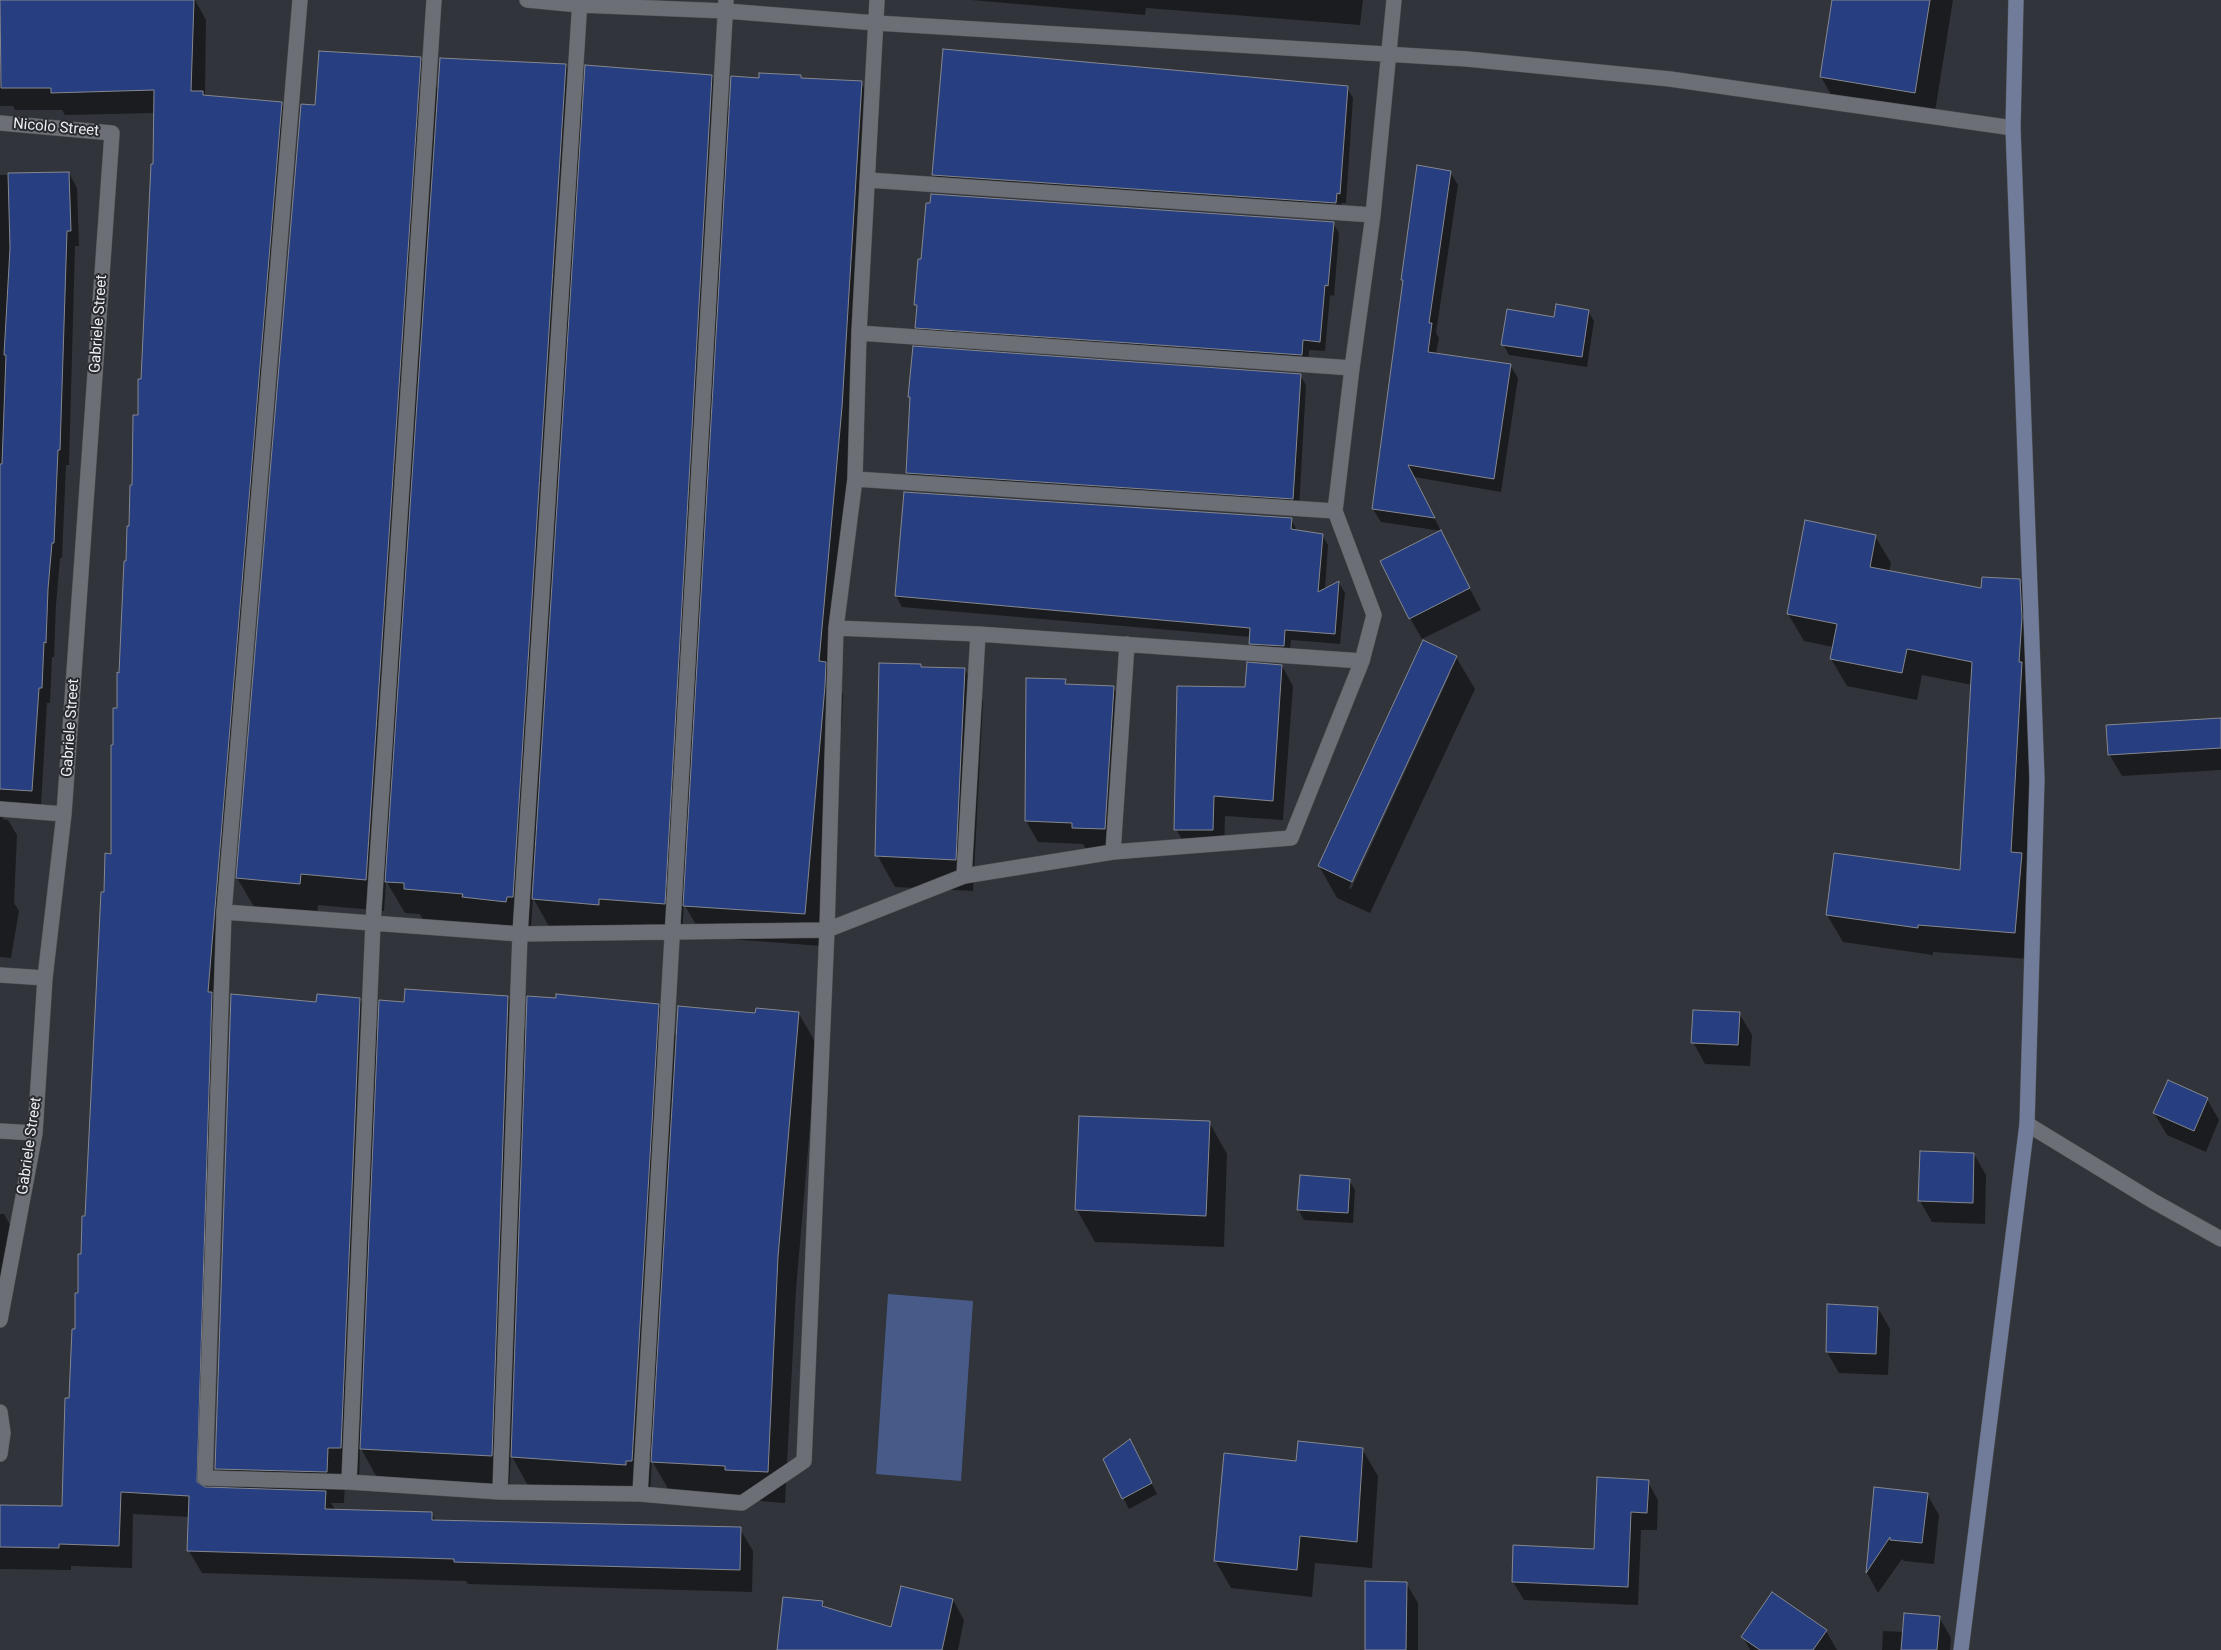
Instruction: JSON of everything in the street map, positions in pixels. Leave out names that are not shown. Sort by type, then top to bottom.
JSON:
[{"type":"street","points":[[300,0],[224,912],[205,1478],[349,1482],[500,1492],[640,1494],[742,1503],[804,1461],[827,930],[836,628],[855,479],[859,333],[877,0]]},
{"type":"street","points":[[349,1482],[373,923],[434,0]]},
{"type":"street","points":[[527,0],[579,3],[726,5],[876,23],[1389,53],[1670,79],[2013,128]]},
{"type":"street","points":[[224,912],[520,934],[827,930],[964,876],[1113,852],[1291,838],[1362,660],[1374,615],[1335,511],[1373,216],[1394,0]]},
{"type":"street","points":[[1961,1650],[2027,1124],[2037,779],[2013,128],[2016,0]]},
{"type":"street","points":[[500,1492],[520,934],[579,3]]},
{"type":"street","points":[[640,1494],[671,931],[726,5]]},
{"type":"street","name":"Nicolo Street","points":[[0,123],[112,133]]},
{"type":"street","name":"Gabriele Street","points":[[0,1320],[2,1301],[35,1133],[45,978],[64,814],[112,133]]},
{"type":"street","points":[[868,180],[1373,216]]},
{"type":"street","points":[[859,333],[1352,368]]},
{"type":"street","points":[[855,479],[1335,511]]},
{"type":"street","points":[[836,628],[978,634],[1362,660]]},
{"type":"street","points":[[964,876],[978,634]]},
{"type":"street","points":[[1113,852],[1127,644]]},
{"type":"street","points":[[0,810],[64,814]]},
{"type":"street","points":[[0,975],[45,978]]},
{"type":"street","points":[[2027,1124],[2153,1201],[2221,1239]]},
{"type":"street","points":[[0,1131],[35,1133]]},
{"type":"street","points":[[0,1412],[3,1433],[0,1454]]},
{"type":"shaded area","points":[[888,1294],[973,1301],[961,1481],[876,1474]]},
{"type":"building","points":[[0,0],[194,0],[191,91],[203,91],[203,95],[282,102],[208,992],[212,992],[197,1482],[205,1487],[326,1491],[325,1509],[432,1512],[432,1520],[741,1527],[740,1570],[454,1562],[454,1559],[187,1551],[189,1496],[121,1492],[119,1546],[59,1544],[59,1548],[0,1547],[0,1505],[62,1506],[65,1398],[69,1398],[72,1329],[75,1329],[75,1293],[78,1293],[78,1254],[81,1254],[82,1216],[85,1216],[101,892],[104,892],[105,853],[111,854],[113,708],[117,708],[117,672],[119,673],[124,561],[126,561],[127,526],[129,526],[130,485],[132,485],[133,415],[138,415],[138,379],[141,379],[151,164],[153,164],[154,90],[51,93],[51,88],[1,88]]},
{"type":"building","points":[[1832,0],[1930,0],[1915,93],[1820,77]]},
{"type":"building","points":[[943,49],[1348,86],[1340,194],[1337,193],[1336,203],[932,175]]},
{"type":"building","points":[[319,51],[421,57],[366,880],[301,874],[300,884],[236,878],[301,104],[315,105]]},
{"type":"building","points":[[440,58],[566,64],[513,897],[507,897],[506,902],[462,897],[463,894],[404,889],[404,883],[385,882]]},
{"type":"building","points":[[585,65],[712,75],[665,904],[599,899],[599,905],[532,899]]},
{"type":"building","points":[[759,73],[801,75],[801,78],[862,81],[842,407],[819,661],[826,662],[825,686],[805,914],[683,906],[731,76],[759,78]]},
{"type":"building","points":[[1417,165],[1451,171],[1429,323],[1432,323],[1428,352],[1511,364],[1494,479],[1408,465],[1435,518],[1372,509]]},
{"type":"building","points":[[69,172],[71,231],[67,231],[60,450],[58,450],[54,543],[52,543],[48,589],[42,688],[39,688],[32,791],[0,789],[0,464],[2,464],[6,355],[4,355],[10,248],[8,173]]},
{"type":"building","points":[[931,194],[1334,222],[1328,286],[1325,285],[1320,342],[1303,340],[1302,355],[915,328],[917,305],[914,305],[918,259],[921,259],[926,203],[930,203]]},
{"type":"building","points":[[1556,304],[1589,310],[1582,357],[1501,345],[1507,309],[1554,317]]},
{"type":"building","points":[[913,346],[1301,374],[1293,499],[906,473],[910,397],[908,397]]},
{"type":"building","points":[[904,492],[1292,518],[1291,529],[1323,534],[1318,592],[1339,581],[1335,634],[1285,630],[1284,646],[1249,644],[1250,628],[895,596]]},
{"type":"building","points":[[1805,520],[1876,535],[1870,567],[1981,588],[1982,577],[2020,579],[2022,618],[2019,662],[2022,662],[2011,852],[2022,853],[2015,933],[1918,925],[1918,928],[1826,915],[1834,853],[1960,870],[1972,662],[1907,649],[1902,673],[1830,659],[1837,624],[1787,614]]},
{"type":"building","points":[[1441,530],[1470,588],[1409,619],[1380,561]]},
{"type":"building","points":[[1423,640],[1457,656],[1352,882],[1318,866]]},
{"type":"building","points":[[1247,662],[1282,665],[1273,801],[1214,796],[1213,830],[1174,830],[1177,686],[1245,687]]},
{"type":"building","points":[[879,663],[921,664],[921,667],[965,668],[956,860],[875,856]]},
{"type":"building","points":[[1026,678],[1066,679],[1065,684],[1114,686],[1105,829],[1072,828],[1072,823],[1025,821]]},
{"type":"building","points":[[2221,718],[2221,748],[2108,755],[2106,725]]},
{"type":"building","points":[[405,989],[508,996],[492,1456],[360,1449],[379,1000],[404,1002]]},
{"type":"building","points":[[231,994],[316,1002],[317,994],[360,998],[341,1448],[328,1448],[327,1472],[215,1469]]},
{"type":"building","points":[[556,994],[659,1004],[632,1461],[626,1461],[626,1465],[511,1457],[527,996],[556,998]]},
{"type":"building","points":[[678,1006],[755,1013],[756,1008],[799,1012],[778,1257],[768,1472],[725,1470],[725,1466],[651,1462]]},
{"type":"building","points":[[1693,1010],[1740,1012],[1738,1045],[1691,1043]]},
{"type":"building","points":[[2168,1080],[2208,1098],[2194,1131],[2153,1113]]},
{"type":"building","points":[[1079,1116],[1210,1121],[1206,1216],[1075,1210]]},
{"type":"building","points":[[1920,1151],[1974,1153],[1973,1203],[1918,1201]]},
{"type":"building","points":[[1300,1175],[1350,1179],[1348,1213],[1297,1210]]},
{"type":"building","points":[[1827,1304],[1878,1307],[1876,1354],[1826,1352]]},
{"type":"building","points":[[1130,1439],[1152,1483],[1122,1499],[1103,1459]]},
{"type":"building","points":[[1298,1441],[1363,1448],[1357,1542],[1300,1536],[1297,1570],[1214,1561],[1224,1453],[1296,1461]]},
{"type":"building","points":[[1597,1477],[1649,1480],[1647,1513],[1631,1512],[1628,1587],[1512,1582],[1513,1545],[1594,1549]]},
{"type":"building","points":[[1874,1487],[1928,1493],[1922,1543],[1890,1540],[1890,1537],[1866,1573]]},
{"type":"building","points":[[1365,1581],[1407,1582],[1406,1650],[1365,1650]]},
{"type":"building","points":[[901,1586],[953,1599],[942,1650],[777,1650],[783,1597],[823,1601],[822,1606],[891,1627]]},
{"type":"building","points":[[1772,1592],[1827,1630],[1813,1650],[1760,1650],[1741,1637]]},
{"type":"building","points":[[1904,1613],[1940,1616],[1937,1650],[1901,1650]]}]
